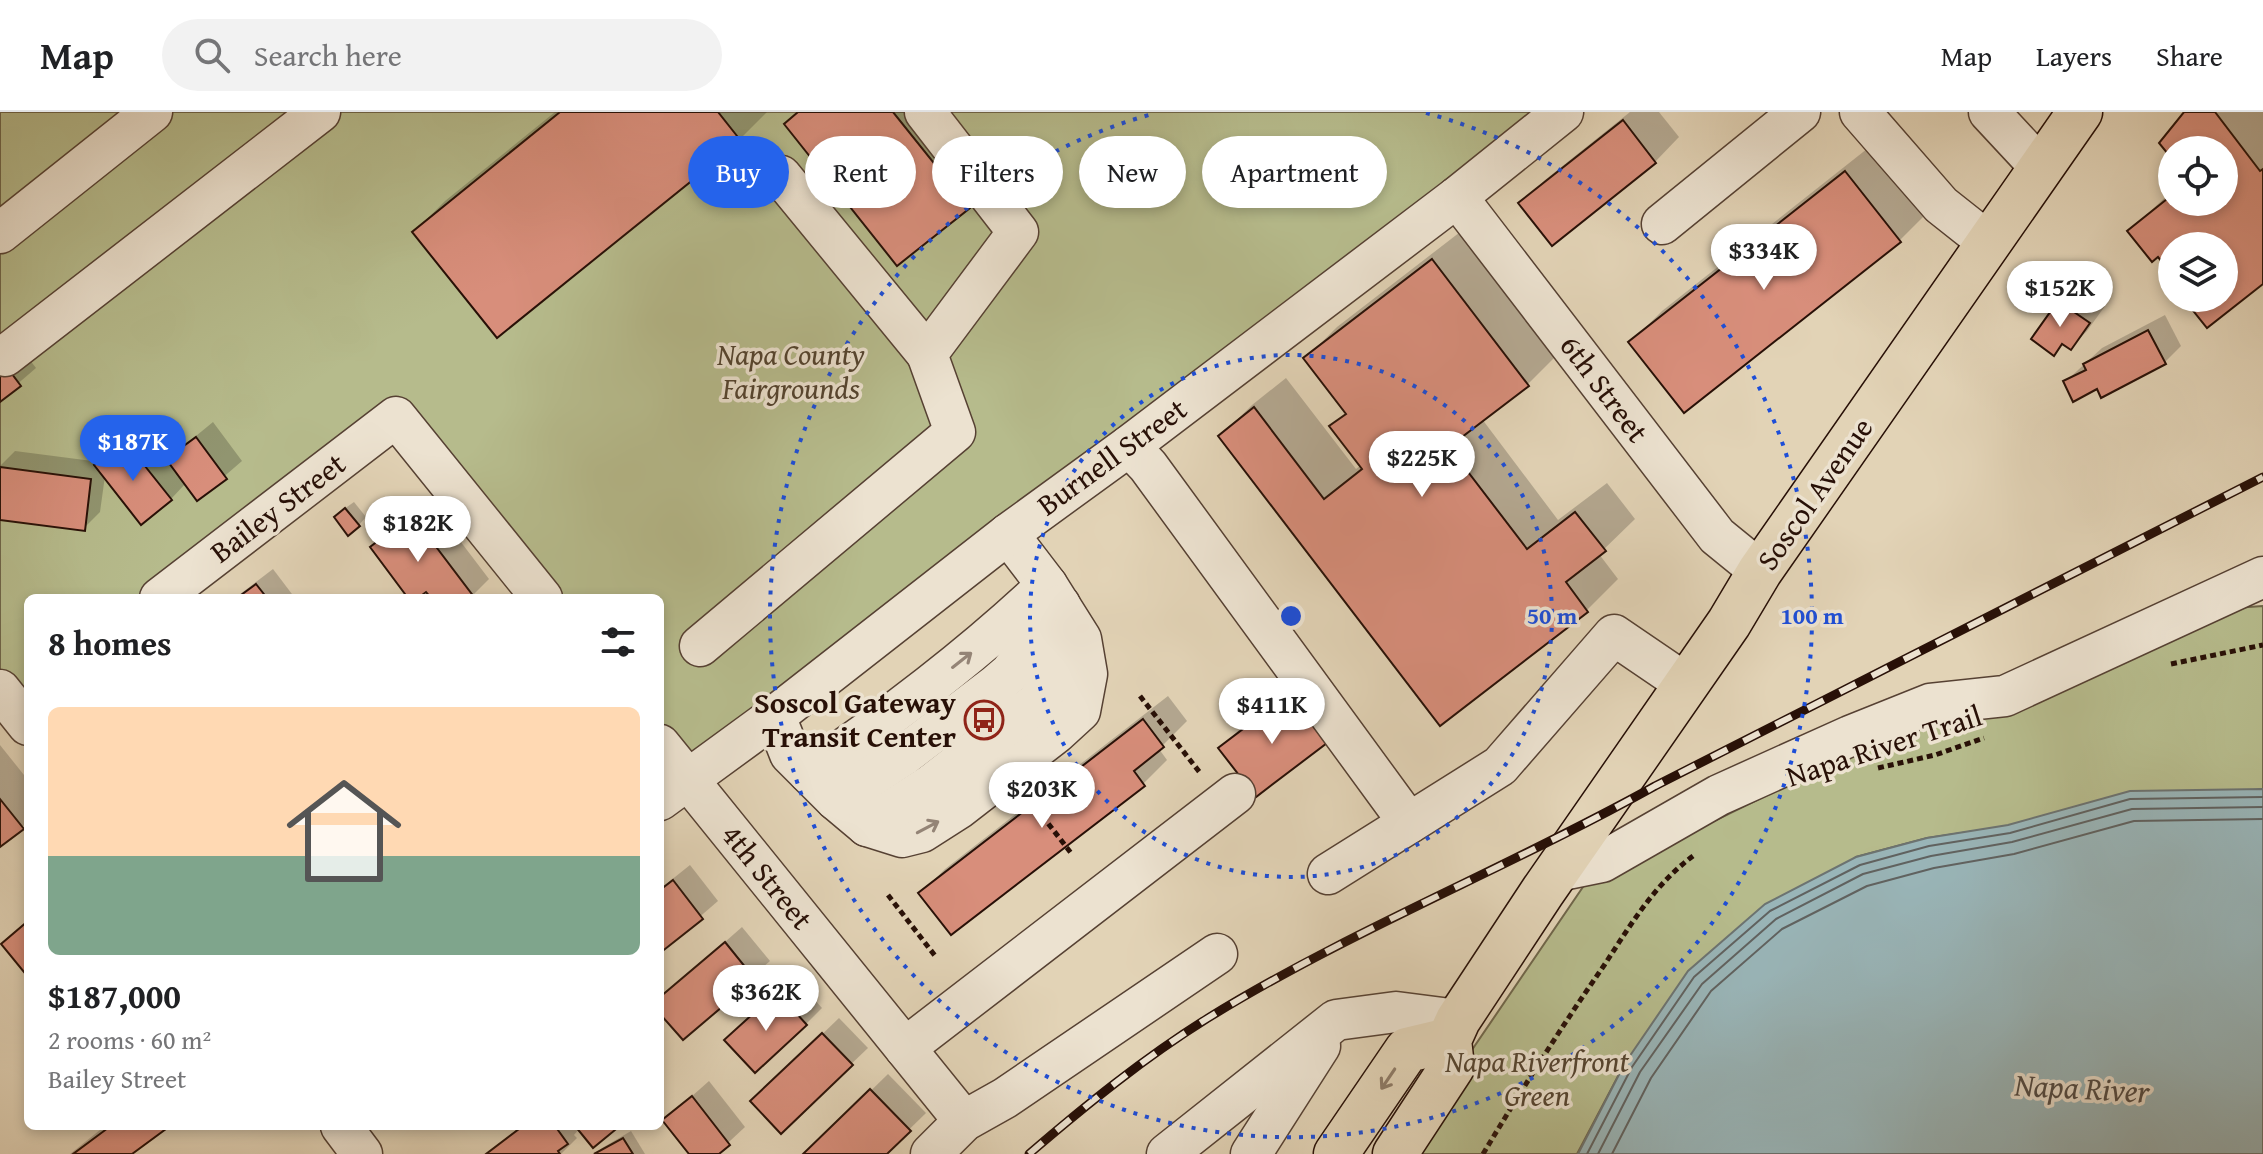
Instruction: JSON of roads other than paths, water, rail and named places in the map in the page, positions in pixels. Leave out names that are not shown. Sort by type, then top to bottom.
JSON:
[{"type":"main road","name":"Soscol Avenue","points":[[1395,1154],[1452,1067],[1454,1030],[1558,871],[1729,623],[1760,571],[2080,112]]},
{"type":"main road","points":[[1336,1154],[1407,1050],[1454,1030]]},
{"type":"street","points":[[0,233],[152,112]]},
{"type":"street","points":[[925,112],[1018,232],[927,354]]},
{"type":"street","name":"Burnell Street","points":[[674,789],[775,716],[1008,534],[1457,197],[1563,112]]},
{"type":"street","points":[[1662,224],[1800,112]]},
{"type":"street","points":[[1860,112],[1941,205],[1989,243]]},
{"type":"street","points":[[1989,112],[2042,169]]},
{"type":"street","points":[[5,356],[302,117]]},
{"type":"street","points":[[700,646],[955,432],[927,354],[789,186]]},
{"type":"street","name":"6th Street","points":[[1457,197],[1717,536],[1760,571]]},
{"type":"street","name":"Bailey Street","points":[[165,594],[396,417],[539,594]]},
{"type":"street","points":[[1129,446],[1148,466],[1409,823]]},
{"type":"street","points":[[775,716],[790,754],[822,786],[867,826],[902,837],[922,832],[958,809],[1056,733],[1080,711],[1087,674],[1081,639],[1008,534]]},
{"type":"street","points":[[1558,871],[1602,862],[1719,795],[1850,736],[1930,704],[2005,696],[2263,577]]},
{"type":"street","points":[[822,786],[904,755],[1010,673],[1060,606]]},
{"type":"street","points":[[1328,874],[1500,766],[1614,635],[1686,684]]},
{"type":"street","name":"4th Street","points":[[664,758],[674,789],[905,1048],[964,1121]]},
{"type":"street","points":[[905,1048],[1229,798]]},
{"type":"street","points":[[931,1154],[964,1121],[1005,1098],[1217,954]]},
{"type":"street","points":[[1167,1154],[1336,1020],[1396,1012],[1454,1030]]},
{"type":"street","points":[[1251,1154],[1336,1020]]},
{"type":"street","points":[[344,1130],[362,1154]]},
{"type":"water","name":"Napa River","points":[[2263,789],[2263,1154],[1578,1154],[1625,1063],[1688,971],[1765,904],[1856,857],[1927,838],[2008,825],[2130,791]]},
{"type":"railway","points":[[1029,1154],[1161,1049],[1262,986],[2263,477]]},
{"type":"place","name":"Soscol Gateway Transit Center","points":[[984,720]]},
{"type":"park label","name":"Napa County Fairgrounds","points":[[791,372]]},
{"type":"park label","name":"Napa Riverfront Green","points":[[1537,1079]]}]
